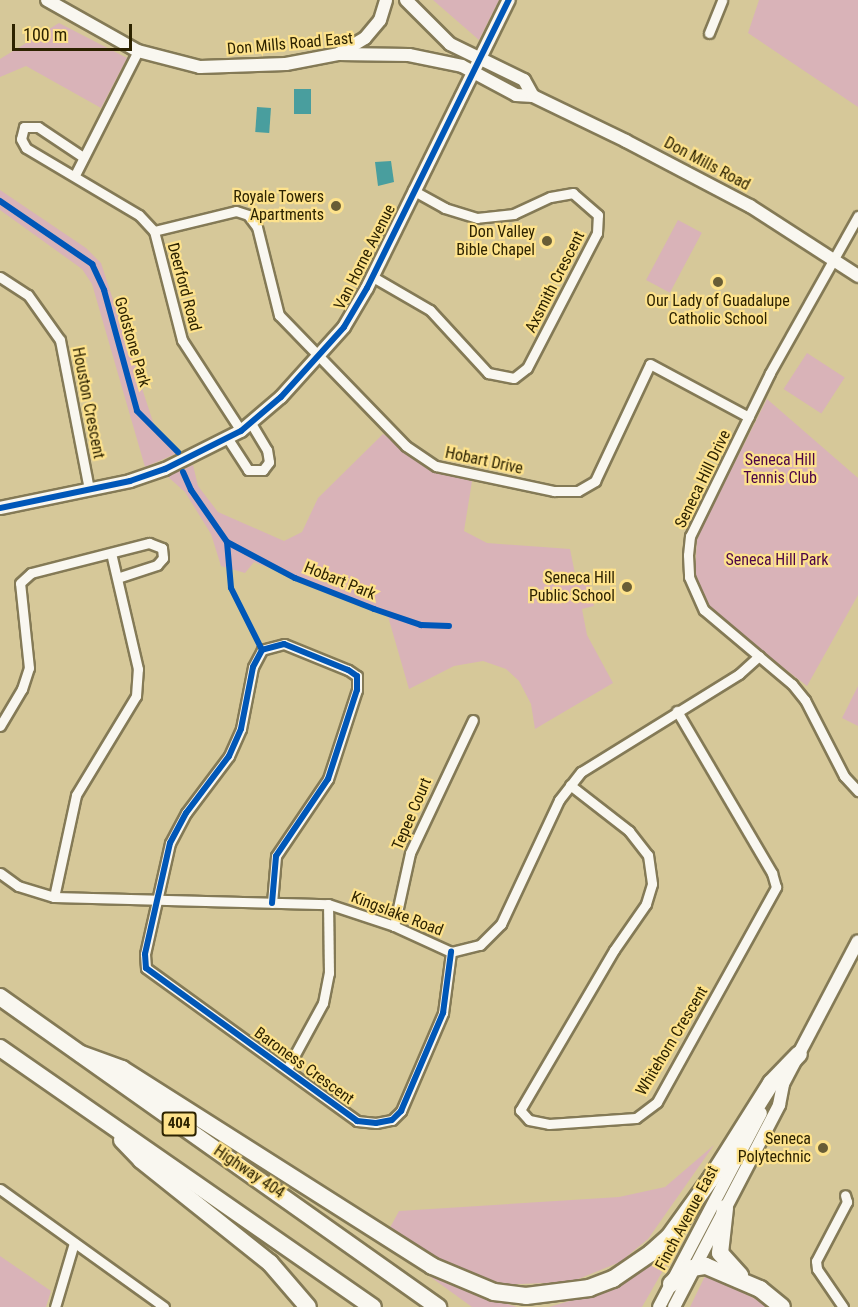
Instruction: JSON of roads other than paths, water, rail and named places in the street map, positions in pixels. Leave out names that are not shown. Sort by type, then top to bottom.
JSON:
[{"type":"highway","name":"Highway 404","points":[[0,997],[438,1307]]},
{"type":"highway","name":"404","points":[[0,1047],[110,1126],[373,1307]]},
{"type":"highway","points":[[81,1054],[122,1069],[432,1266],[494,1292],[526,1296],[589,1288],[613,1279],[651,1253],[669,1237],[710,1180],[771,1083],[799,1054]]},
{"type":"highway","points":[[110,1126],[141,1160],[270,1263],[308,1307]]},
{"type":"highway","points":[[725,1208],[720,1253],[732,1269],[782,1307]]},
{"type":"highway","points":[[671,1284],[696,1265],[760,1289]]},
{"type":"main road","name":"Don Mills Road East","points":[[47,0],[138,51],[200,67],[278,65],[339,54],[434,57],[476,72]]},
{"type":"main road","points":[[339,54],[365,38],[380,20],[386,0]]},
{"type":"main road","name":"Don Mills Road","points":[[406,0],[450,44],[524,80],[533,96]]},
{"type":"main road","name":"Van Horne Avenue","points":[[0,508],[130,482],[228,439],[246,427],[319,356],[344,327],[373,277],[413,190],[476,72],[508,0]]},
{"type":"main road","name":"Don Mills Road","points":[[476,72],[516,95],[533,96],[750,206],[858,276]]},
{"type":"main road","name":"Finch Avenue East","points":[[659,1307],[768,1098],[783,1084],[858,941]]},
{"type":"main road","name":"Finch Avenue East","points":[[674,1307],[780,1105],[783,1084]]},
{"type":"street","points":[[709,33],[722,0]]},
{"type":"street","points":[[75,175],[138,51]]},
{"type":"street","name":"Deerford Road","points":[[83,157],[38,127],[24,128],[21,139],[26,148],[139,215],[154,231],[182,340],[246,427],[267,450],[269,462],[263,470],[248,470],[228,439]]},
{"type":"street","name":"Axsmith Crescent","points":[[373,277],[430,310],[488,373],[514,378],[527,368],[597,233],[598,215],[573,193],[550,197],[514,214],[477,218],[445,208],[413,190]]},
{"type":"street","name":"Hobart Drive","points":[[154,231],[236,211],[248,215],[257,227],[279,315],[406,446],[436,466],[554,491],[578,491],[595,481],[650,364],[749,417]]},
{"type":"street","name":"Seneca Hill Drive","points":[[858,216],[779,355],[690,536],[689,577],[695,597],[711,619],[759,656],[805,700],[826,746],[858,792]]},
{"type":"street","name":"Houston Crescent","points":[[0,277],[28,295],[60,340],[89,489]]},
{"type":"street","points":[[0,726],[22,689],[29,668],[20,583],[31,573],[149,543],[162,548],[163,558],[157,566],[119,577]]},
{"type":"street","points":[[54,897],[76,795],[136,696],[138,669],[119,577],[111,553]]},
{"type":"street","points":[[157,899],[170,843],[186,813],[229,756],[240,729],[253,667],[262,650],[284,644],[348,670],[357,676],[357,690],[328,778],[276,856],[273,903]]},
{"type":"street","name":"Kingslake Road","points":[[0,873],[18,886],[54,897],[327,904],[394,926],[451,952],[480,945],[501,924],[559,800],[581,772],[739,674],[759,656]]},
{"type":"street","name":"Whitehorn Crescent","points":[[570,785],[629,831],[648,855],[652,884],[646,904],[614,950],[520,1110],[529,1120],[549,1124],[636,1118],[657,1101],[776,887],[772,873],[677,711]]},
{"type":"street","name":"Tepee Court","points":[[394,926],[410,853],[473,720]]},
{"type":"street","name":"Baroness Crescent","points":[[157,899],[146,968],[357,1121],[392,1120],[401,1111],[443,1013],[451,952]]},
{"type":"street","points":[[287,1069],[323,1003],[329,973],[327,904]]},
{"type":"street","points":[[0,1189],[164,1307]]},
{"type":"street","points":[[843,1307],[817,1269],[816,1261],[842,1212],[845,1195]]},
{"type":"street","points":[[55,1307],[74,1243]]},
{"type":"water","points":[[294,89],[311,89],[311,114],[294,114]]},
{"type":"water","points":[[257,107],[271,108],[269,133],[255,132]]},
{"type":"water","points":[[391,161],[394,182],[378,186],[375,162]]},
{"type":"place","name":"Royale Towers Apartments","points":[[336,206]]},
{"type":"place","name":"Don Valley Bible Chapel","points":[[547,241]]},
{"type":"place","name":"Our Lady of Guadalupe Catholic School","points":[[718,282]]},
{"type":"place","name":"Seneca Hill Public School","points":[[627,587]]},
{"type":"place","name":"Seneca Polytechnic","points":[[823,1148]]},
{"type":"park label","name":"Seneca Hill Tennis Club","points":[[780,469]]},
{"type":"park label","name":"Seneca Hill Park","points":[[777,560]]}]
